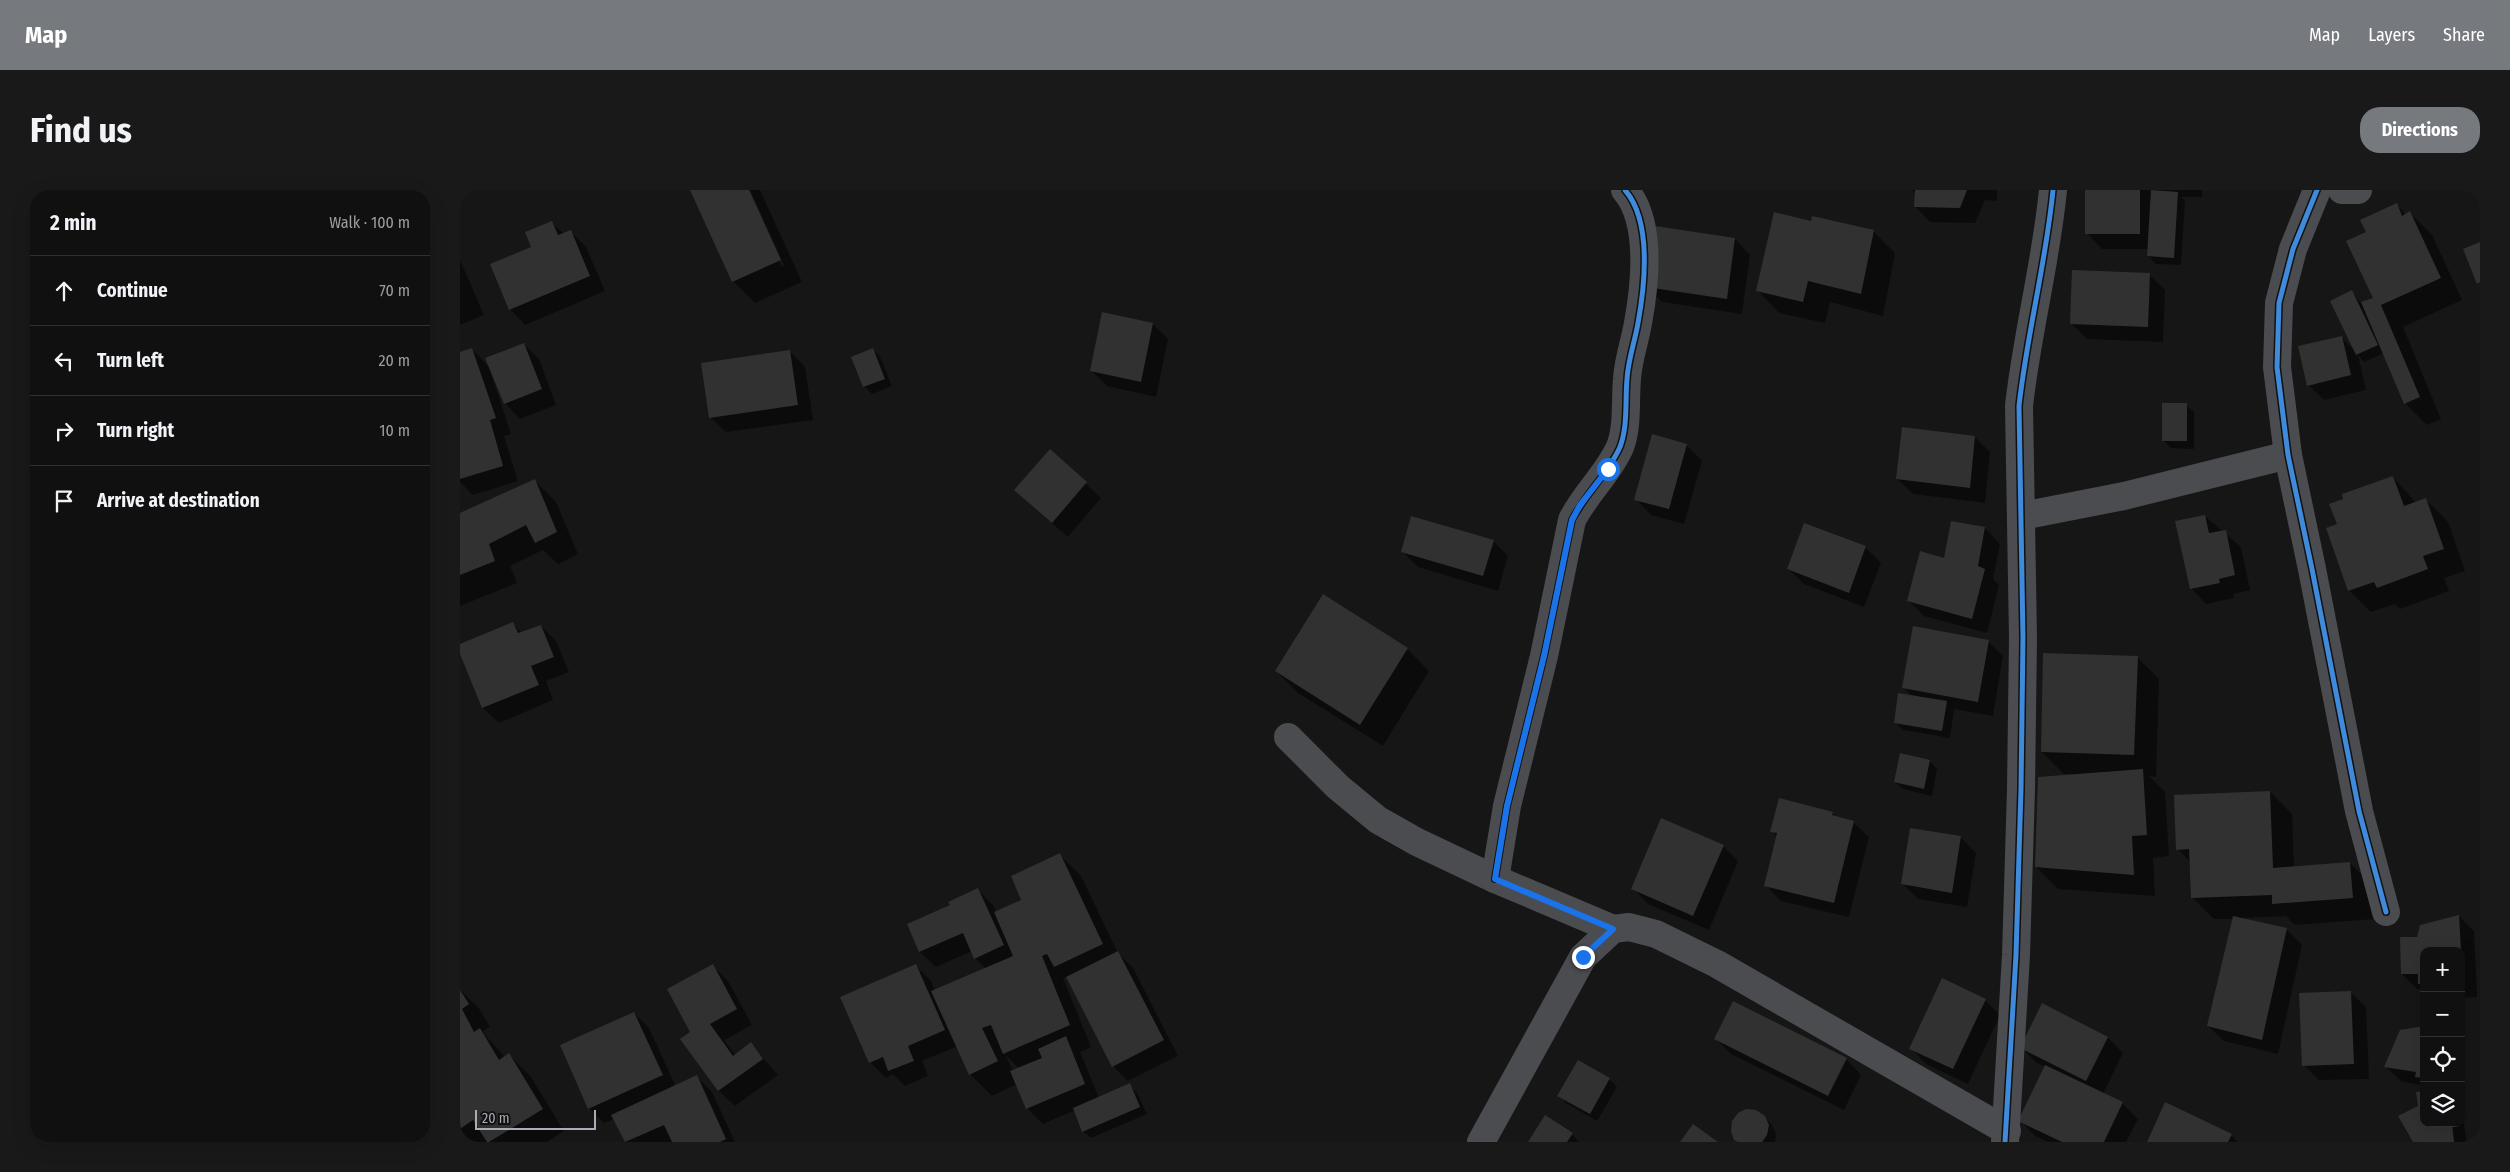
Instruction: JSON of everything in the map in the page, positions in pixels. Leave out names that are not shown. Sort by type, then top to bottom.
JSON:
[{"type":"street","points":[[1495,879],[1507,806],[1544,656],[1572,520],[1580,505],[1608,469],[1620,445],[1625,414],[1627,378],[1638,322],[1643,259],[1642,225],[1632,198],[1625,190]]},
{"type":"street","points":[[1288,737],[1338,786],[1378,820],[1495,879],[1613,929],[1629,927],[1656,934],[1717,964],[2006,1136],[2021,789],[2022,516],[2019,406],[2023,368],[2041,274],[2053,190]]},
{"type":"street","points":[[2316,190],[2293,250],[2278,303],[2277,367],[2288,455],[2359,811],[2386,912]]},
{"type":"street","points":[[2342,190],[2358,190]]},
{"type":"street","points":[[2022,516],[2124,496],[2288,455]]},
{"type":"street","points":[[1481,1142],[1583,957],[1613,929]]},
{"type":"building","points":[[690,190],[749,190],[781,260],[732,282]]},
{"type":"building","points":[[1915,190],[1967,190],[1960,208],[1914,207]]},
{"type":"building","points":[[2085,190],[2140,190],[2140,234],[2085,234]]},
{"type":"building","points":[[2151,190],[2178,192],[2174,258],[2147,256]]},
{"type":"building","points":[[2397,203],[2402,216],[2410,211],[2441,278],[2381,305],[2420,397],[2404,404],[2361,302],[2373,298],[2346,241],[2366,232],[2360,220]]},
{"type":"building","points":[[1774,212],[1811,221],[1812,216],[1874,230],[1861,294],[1808,281],[1803,302],[1756,291]]},
{"type":"building","points":[[552,221],[558,235],[571,230],[590,276],[509,310],[490,264],[531,247],[525,232]]},
{"type":"building","points":[[1655,226],[1735,238],[1727,299],[1646,287]]},
{"type":"building","points":[[2480,242],[2480,282],[2477,284],[2463,249]]},
{"type":"building","points":[[2072,270],[2150,273],[2148,327],[2070,324]]},
{"type":"building","points":[[2352,290],[2378,345],[2356,355],[2330,301]]},
{"type":"building","points":[[1102,312],[1153,323],[1141,382],[1090,371]]},
{"type":"building","points":[[2342,336],[2351,375],[2307,386],[2298,346]]},
{"type":"building","points":[[524,343],[542,389],[504,404],[485,358]]},
{"type":"building","points":[[472,348],[496,418],[490,420],[503,466],[460,479],[460,352]]},
{"type":"building","points":[[873,348],[885,379],[863,387],[851,357]]},
{"type":"building","points":[[790,350],[798,405],[709,418],[701,363]]},
{"type":"building","points":[[2162,403],[2187,403],[2187,441],[2162,441]]},
{"type":"building","points":[[1902,427],[1975,436],[1970,488],[1896,479]]},
{"type":"building","points":[[1652,434],[1687,444],[1669,509],[1634,500]]},
{"type":"building","points":[[1050,449],[1087,482],[1052,523],[1014,490]]},
{"type":"building","points":[[2393,476],[2404,506],[2426,498],[2444,549],[2423,556],[2428,569],[2377,588],[2374,582],[2348,591],[2326,528],[2337,524],[2329,504],[2343,499],[2342,494]]},
{"type":"building","points":[[535,479],[557,532],[535,543],[526,525],[489,544],[495,561],[460,575],[460,513]]},
{"type":"building","points":[[2205,515],[2209,533],[2226,530],[2235,575],[2219,579],[2220,583],[2190,589],[2175,521]]},
{"type":"building","points":[[1411,516],[1494,540],[1483,576],[1401,552]]},
{"type":"building","points":[[1951,521],[1985,527],[1978,566],[1985,569],[1972,619],[1907,601],[1920,551],[1944,558]]},
{"type":"building","points":[[1804,523],[1866,546],[1849,593],[1787,569]]},
{"type":"building","points":[[1323,594],[1408,648],[1360,725],[1275,671]]},
{"type":"building","points":[[513,622],[518,633],[541,625],[554,657],[531,666],[539,685],[482,708],[460,654],[460,644]]},
{"type":"building","points":[[1913,626],[1989,640],[1978,702],[1902,688]]},
{"type":"building","points":[[2043,653],[2138,656],[2134,755],[2041,752]]},
{"type":"building","points":[[1898,693],[1947,701],[1942,731],[1894,723]]},
{"type":"building","points":[[1900,753],[1930,760],[1924,789],[1894,782]]},
{"type":"building","points":[[2143,769],[2147,835],[2132,836],[2134,875],[2035,867],[2038,777]]},
{"type":"building","points":[[2270,791],[2273,868],[2350,862],[2353,898],[2272,904],[2272,895],[2191,898],[2189,849],[2176,850],[2174,795]]},
{"type":"building","points":[[1779,798],[1833,812],[1832,815],[1854,821],[1834,903],[1764,886],[1777,833],[1770,832]]},
{"type":"building","points":[[1661,818],[1724,845],[1693,916],[1631,889]]},
{"type":"building","points":[[1910,828],[1961,836],[1952,893],[1901,884]]},
{"type":"building","points":[[1060,853],[1103,944],[1054,967],[1047,954],[1042,956],[1070,1025],[1003,1054],[991,1025],[982,1028],[998,1061],[969,1075],[931,991],[1013,956],[994,912],[1021,900],[1011,876]]},
{"type":"building","points":[[978,888],[1004,945],[974,959],[963,933],[919,952],[907,924],[950,905],[948,902]]},
{"type":"building","points":[[2459,915],[2461,947],[2420,947],[2420,984],[2418,984],[2418,974],[2401,974],[2400,937],[2417,937],[2420,925]]},
{"type":"building","points":[[2233,916],[2287,928],[2262,1040],[2207,1026]]},
{"type":"building","points":[[1118,951],[1164,1040],[1112,1067],[1066,977]]},
{"type":"building","points":[[713,964],[737,1009],[710,1024],[733,1056],[751,1042],[763,1059],[718,1091],[680,1039],[690,1032],[667,989]]},
{"type":"building","points":[[916,964],[945,1030],[908,1046],[914,1061],[888,1071],[883,1057],[869,1063],[840,997]]},
{"type":"building","points":[[1942,978],[1986,999],[1953,1069],[1909,1049]]},
{"type":"building","points":[[460,990],[469,1004],[462,1009],[474,1032],[480,1028],[499,1060],[509,1053],[543,1109],[489,1142],[487,1142],[473,1120],[460,1129]]},
{"type":"building","points":[[2351,991],[2354,1064],[2302,1066],[2299,993]]},
{"type":"building","points":[[1733,1001],[1847,1058],[1828,1096],[1714,1039]]},
{"type":"building","points":[[2042,1003],[2108,1037],[2086,1081],[2020,1048]]},
{"type":"building","points":[[634,1012],[663,1075],[588,1109],[560,1045]]},
{"type":"building","points":[[2420,1027],[2420,1078],[2415,1077],[2416,1072],[2384,1067],[2400,1030]]},
{"type":"building","points":[[1066,1036],[1085,1084],[1026,1109],[1010,1071],[1042,1058],[1038,1049]]},
{"type":"building","points":[[1578,1060],[1610,1078],[1590,1114],[1557,1096]]},
{"type":"building","points":[[2045,1065],[2123,1102],[2104,1142],[2062,1142],[2018,1121]]},
{"type":"building","points":[[697,1075],[726,1139],[720,1142],[672,1142],[664,1125],[625,1142],[611,1115]]},
{"type":"building","points":[[1130,1083],[1140,1107],[1082,1132],[1073,1108]]},
{"type":"building","points":[[2416,1092],[2420,1092],[2420,1127],[2452,1127],[2454,1142],[2413,1142],[2398,1116],[2418,1106]]},
{"type":"building","points":[[2165,1102],[2232,1134],[2228,1142],[2147,1142]]},
{"type":"building","points":[[1746,1109],[1756,1110],[1765,1116],[1769,1125],[1767,1135],[1762,1142],[1738,1142],[1734,1140],[1731,1131],[1732,1121],[1738,1113]]},
{"type":"building","points":[[1545,1115],[1573,1133],[1567,1142],[1528,1142]]},
{"type":"building","points":[[1693,1124],[1718,1142],[1680,1142]]},
{"type":"cycle path","points":[[1495,879],[1507,806],[1544,656],[1572,520],[1583,501],[1615,457],[1623,439],[1626,387],[1641,308],[1644,272],[1643,236],[1634,203],[1625,190]]},
{"type":"cycle path","points":[[2005,1142],[2016,955],[2021,789],[2023,638],[2019,406],[2053,190]]},
{"type":"cycle path","points":[[2317,190],[2293,249],[2279,303],[2277,367],[2288,455],[2359,811],[2386,912]]},
{"type":"route","points":[[1583,957],[1595,943],[1613,929],[1495,879],[1507,806],[1544,656],[1572,520],[1580,505],[1608,469]]}]
